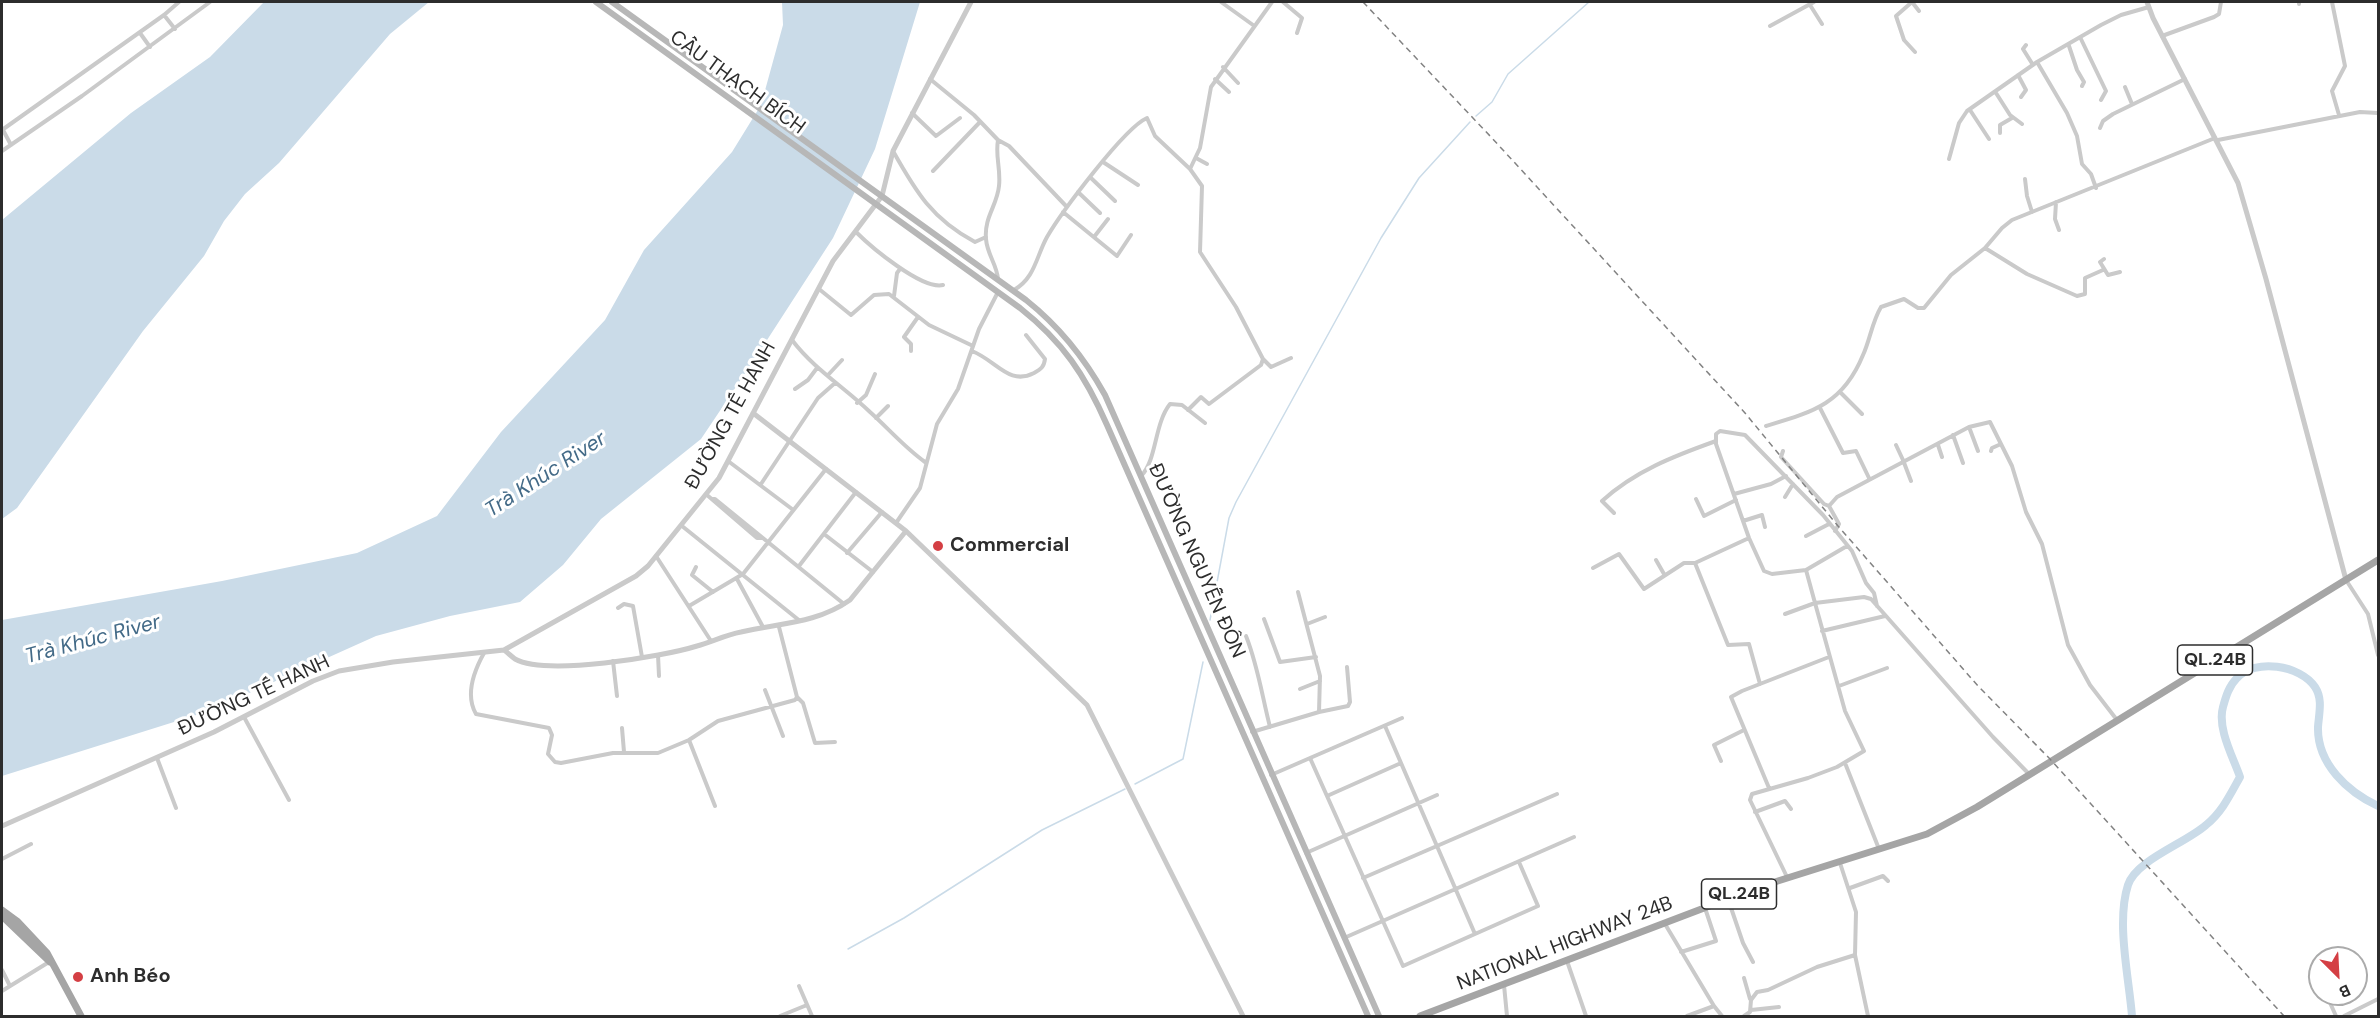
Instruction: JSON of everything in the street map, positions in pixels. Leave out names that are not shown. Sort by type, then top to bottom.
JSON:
[{"type":"main road","name":"CẦU THẠCH BÍCH","points":[[596,2],[877,204]]},
{"type":"main road","name":"CẦU THẠCH BÍCH","points":[[612,2],[882,196]]},
{"type":"main road","name":"ĐƯỜNG NGUYỄN ĐÔN","points":[[882,196],[1013,291],[1057,327],[1083,357],[1105,395],[1379,1017]]},
{"type":"main road","name":"ĐƯỜNG NGUYỄN ĐÔN","points":[[877,204],[996,290],[1050,334],[1082,373],[1368,1017]]},
{"type":"main road","name":"QL.24B","points":[[2117,720],[2379,560]]},
{"type":"main road","name":"NATIONAL HIGHWAY 24B","points":[[1420,1017],[1665,924],[1727,898],[1927,834],[1977,807],[2050,759],[2117,720]]},
{"type":"main road","points":[[2,910],[17,921],[47,953],[81,1017]]},
{"type":"main road","points":[[2,916],[50,962]]},
{"type":"street","points":[[11,145],[2,130],[140,33],[179,2]]},
{"type":"street","points":[[2,151],[175,30],[210,2]]},
{"type":"street","name":"ĐƯỜNG TẾ HANH","points":[[2,826],[157,758],[313,681],[347,669],[504,650],[636,576],[709,497],[842,247],[882,196],[893,151],[971,2]]},
{"type":"street","points":[[1221,2],[1253,25]]},
{"type":"street","points":[[1190,170],[1196,158],[1205,108],[1215,79],[1272,2]]},
{"type":"street","points":[[1283,2],[1302,18],[1297,33]]},
{"type":"street","points":[[1770,26],[1814,2]]},
{"type":"street","points":[[1915,52],[1904,40],[1896,16],[1912,2],[1919,11]]},
{"type":"street","points":[[2162,36],[2214,17],[2219,14],[2221,2]]},
{"type":"street","points":[[2332,2],[2345,66],[2332,91],[2340,115]]},
{"type":"street","points":[[1949,159],[1963,115],[2035,64],[2121,15],[2148,4],[2162,36],[2238,183],[2346,580],[2368,614],[2378,655]]},
{"type":"street","points":[[1810,5],[1822,24]]},
{"type":"street","points":[[164,15],[175,30]]},
{"type":"street","points":[[140,33],[150,47]]},
{"type":"street","points":[[2080,37],[2106,91],[2101,100]]},
{"type":"street","points":[[2026,45],[2023,50],[2035,64],[2067,113],[2077,136],[2082,164],[2091,174],[2096,188]]},
{"type":"street","points":[[2069,45],[2077,70],[2084,82],[2082,86]]},
{"type":"street","points":[[1223,66],[1238,83]]},
{"type":"street","points":[[2018,75],[2026,90],[2021,98]]},
{"type":"street","points":[[930,79],[998,140],[1010,146],[1066,207]]},
{"type":"street","points":[[1215,79],[1229,92]]},
{"type":"street","points":[[2100,128],[2105,119],[2185,79]]},
{"type":"street","points":[[2125,87],[2132,104]]},
{"type":"street","points":[[1996,93],[2013,118],[2022,124]]},
{"type":"street","points":[[1970,110],[1989,139]]},
{"type":"street","points":[[1766,426],[1820,408],[1840,393],[1863,356],[1881,307],[1904,299],[1918,308],[1924,308],[1951,275],[1985,248],[2006,225],[2056,202],[2217,139],[2340,115],[2360,112],[2379,113]]},
{"type":"street","points":[[912,113],[936,136],[960,118]]},
{"type":"street","points":[[1013,291],[1028,281],[1046,239],[1066,207],[1103,162],[1147,118],[1155,136],[1190,170],[1203,188],[1200,252],[1236,307],[1263,359],[1271,368],[1291,358]]},
{"type":"street","points":[[2000,133],[2000,125],[2013,118]]},
{"type":"street","points":[[933,171],[980,122]]},
{"type":"street","points":[[896,523],[920,488],[925,462],[937,424],[958,389],[999,280],[986,237],[987,214],[997,198],[999,184],[995,156],[998,140]]},
{"type":"street","points":[[893,151],[913,186],[934,214],[975,242],[986,237]]},
{"type":"street","points":[[1196,158],[1207,164]]},
{"type":"street","points":[[1103,162],[1138,185]]},
{"type":"street","points":[[1091,178],[1115,201]]},
{"type":"street","points":[[2025,178],[2032,212]]},
{"type":"street","points":[[1078,192],[1100,213]]},
{"type":"street","points":[[2056,202],[2055,219],[2059,230]]},
{"type":"street","points":[[1063,212],[1117,256],[1131,235]]},
{"type":"street","points":[[1094,237],[1108,219]]},
{"type":"street","points":[[856,232],[900,269],[933,286],[943,285]]},
{"type":"street","points":[[1985,248],[2027,274],[2077,296],[2085,294],[2085,278],[2103,270]]},
{"type":"street","points":[[2104,259],[2100,261],[2103,270],[2108,275],[2120,272]]},
{"type":"street","points":[[894,296],[897,273],[900,269]]},
{"type":"street","points":[[819,289],[851,315],[874,295],[880,293],[894,296],[929,325],[973,349],[1015,378],[1025,378],[1041,369],[1045,359],[1026,335]]},
{"type":"street","points":[[911,351],[911,344],[903,337],[918,316]]},
{"type":"street","points":[[791,340],[817,368],[876,418],[900,443],[925,462]]},
{"type":"street","points":[[1188,410],[1201,397],[1209,404],[1261,365],[1263,359]]},
{"type":"street","points":[[828,375],[842,360]]},
{"type":"street","points":[[795,389],[817,368]]},
{"type":"street","points":[[858,403],[866,395],[875,374]]},
{"type":"street","points":[[761,484],[818,398],[835,382]]},
{"type":"street","points":[[1840,393],[1862,414]]},
{"type":"street","points":[[1140,476],[1148,467],[1158,427],[1168,405],[1176,403],[1205,423]]},
{"type":"street","points":[[876,418],[888,406]]},
{"type":"street","points":[[1820,408],[1843,453],[1856,451],[1869,478]]},
{"type":"street","points":[[753,413],[906,531],[1087,705],[1243,1017]]},
{"type":"street","points":[[1829,506],[1837,496],[1869,478],[1938,445],[1969,427],[1989,421],[2012,466],[2026,512],[2042,544],[2068,645],[2090,685],[2117,720]]},
{"type":"street","points":[[1969,427],[1978,451]]},
{"type":"street","points":[[1847,546],[1806,570],[1768,573],[1743,522],[1716,441],[1716,434],[1720,431],[1745,435],[1786,476],[1847,546],[1866,583],[1874,593],[1877,606]]},
{"type":"street","points":[[1953,435],[1964,463]]},
{"type":"street","points":[[1614,513],[1602,501],[1641,471],[1666,459],[1716,441]]},
{"type":"street","points":[[1991,451],[1992,448],[2002,444]]},
{"type":"street","points":[[1938,445],[1942,457]]},
{"type":"street","points":[[1896,446],[1911,481]]},
{"type":"street","points":[[1783,451],[1781,457],[1824,504],[1829,506],[1839,524],[1835,531]]},
{"type":"street","points":[[728,461],[792,509]]},
{"type":"street","points":[[689,606],[743,574],[765,540],[827,468]]},
{"type":"street","points":[[1734,494],[1770,484],[1786,476]]},
{"type":"street","points":[[1785,497],[1793,484]]},
{"type":"street","points":[[800,566],[856,492]]},
{"type":"street","points":[[709,497],[757,538],[765,540],[800,566],[845,604]]},
{"type":"street","points":[[1696,499],[1704,516],[1736,500]]},
{"type":"street","points":[[847,552],[882,512]]},
{"type":"street","points":[[1743,522],[1762,515],[1766,527]]},
{"type":"street","points":[[1806,536],[1829,524]]},
{"type":"street","points":[[682,526],[800,621]]},
{"type":"street","points":[[504,650],[514,658],[577,666],[658,655],[763,627],[779,627],[800,621],[845,604],[860,591],[906,531]]},
{"type":"street","points":[[823,534],[873,572]]},
{"type":"street","points":[[1593,568],[1619,554],[1644,589],[1684,562],[1695,563],[1749,538]]},
{"type":"street","points":[[656,556],[711,642]]},
{"type":"street","points":[[1656,560],[1664,574]]},
{"type":"street","points":[[1695,563],[1728,645],[1749,644],[1760,684]]},
{"type":"street","points":[[696,567],[692,575],[713,592]]},
{"type":"street","points":[[1787,878],[1750,800],[1752,794],[1808,778],[1845,763],[1864,751],[1845,711],[1806,570]]},
{"type":"street","points":[[737,579],[763,627]]},
{"type":"street","points":[[1298,592],[1316,657],[1320,681],[1319,711]]},
{"type":"street","points":[[1183,596],[1192,593]]},
{"type":"street","points":[[1785,614],[1815,603],[1864,597],[1871,599],[1993,737],[2028,773]]},
{"type":"street","points":[[618,608],[624,604],[633,606],[642,657]]},
{"type":"street","points":[[1822,631],[1885,616]]},
{"type":"street","points":[[1307,624],[1325,617]]},
{"type":"street","points":[[1263,619],[1280,662],[1316,657]]},
{"type":"street","points":[[779,627],[797,697],[802,703],[815,743],[835,742]]},
{"type":"street","points":[[1246,636],[1258,667],[1258,680],[1270,727]]},
{"type":"street","points":[[484,653],[476,667],[470,697],[476,714],[549,728],[552,735],[548,754],[555,762],[574,762],[624,752],[658,753],[689,740],[718,721],[772,707],[797,697]]},
{"type":"street","points":[[658,655],[659,676]]},
{"type":"street","points":[[1769,788],[1731,697],[1829,657]]},
{"type":"street","points":[[613,662],[617,696]]},
{"type":"street","points":[[1244,735],[1319,711],[1350,704],[1347,667]]},
{"type":"street","points":[[1839,686],[1887,668]]},
{"type":"street","points":[[1300,688],[1320,681]]},
{"type":"street","points":[[765,690],[783,736]]},
{"type":"street","points":[[244,717],[289,800]]},
{"type":"street","points":[[1263,779],[1402,718]]},
{"type":"street","points":[[1385,726],[1475,934]]},
{"type":"street","points":[[622,728],[624,752]]},
{"type":"street","points":[[1721,761],[1714,745],[1744,730]]},
{"type":"street","points":[[689,740],[716,806]]},
{"type":"street","points":[[157,758],[176,808]]},
{"type":"street","points":[[1310,758],[1402,966],[1538,906],[1519,862]]},
{"type":"street","points":[[1845,763],[1879,850]]},
{"type":"street","points":[[1327,796],[1401,764]]},
{"type":"street","points":[[1363,878],[1557,794]]},
{"type":"street","points":[[1298,856],[1437,795]]},
{"type":"street","points":[[1755,812],[1785,801],[1791,809]]},
{"type":"street","points":[[1335,942],[1383,923],[1574,837]]},
{"type":"street","points":[[2,859],[31,844]]},
{"type":"street","points":[[1839,861],[1850,888],[1856,912],[1855,955],[1868,1017]]},
{"type":"street","points":[[1850,888],[1883,876],[1888,881]]},
{"type":"street","points":[[1727,898],[1743,943],[1754,962]]},
{"type":"street","points":[[1681,952],[1716,940],[1705,908]]},
{"type":"street","points":[[1665,924],[1722,1017]]},
{"type":"street","points":[[1751,1000],[1757,992],[1768,990],[1817,967],[1855,955]]},
{"type":"street","points":[[1567,961],[1586,1017]]},
{"type":"street","points":[[2,991],[50,962]]},
{"type":"street","points":[[2,970],[10,986]]},
{"type":"street","points":[[1744,978],[1751,1000],[1751,1010]]},
{"type":"street","points":[[1504,985],[1507,1017]]},
{"type":"street","points":[[799,987],[812,1017]]},
{"type":"street","points":[[2344,1017],[2379,999]]},
{"type":"street","points":[[780,1017],[807,1005]]},
{"type":"street","points":[[1688,1017],[1714,1006]]},
{"type":"street","points":[[1744,1017],[1751,1010],[1779,1006]]},
{"type":"water","points":[[264,2],[429,2],[390,34],[279,163],[245,194],[224,221],[204,256],[143,331],[17,508],[2,519],[2,220],[131,113],[210,57]]},
{"type":"water","name":"Trà Khúc River","points":[[782,2],[920,2],[875,149],[833,238],[701,439],[601,519],[563,565],[520,602],[450,616],[376,636],[209,711],[2,776],[2,620],[222,581],[357,553],[437,516],[501,432],[605,320],[644,250],[732,152],[761,105],[783,25]]},
{"type":"waterway","points":[[1476,116],[1492,102],[1508,74],[1589,2]]},
{"type":"waterway","points":[[1210,620],[1229,518],[1236,502],[1381,238],[1419,178],[1470,122]]},
{"type":"waterway","points":[[1135,784],[1183,759],[1203,662]]},
{"type":"waterway","points":[[2132,1016],[2123,933],[2128,885],[2133,876],[2151,860],[2197,832],[2212,820],[2240,777],[2222,724],[2223,707],[2228,691],[2237,678],[2245,672],[2266,666],[2288,669],[2308,679],[2319,696],[2319,740],[2329,765],[2346,785],[2378,806]]},
{"type":"waterway","points":[[848,949],[904,918],[1042,830],[1125,789]]},
{"type":"railway","points":[[1363,2],[1491,137],[1745,413],[1838,526],[1978,686],[2050,759],[2284,1016]]},
{"type":"place","name":"Commercial","points":[[938,546]]},
{"type":"place","name":"Anh Béo","points":[[78,977]]}]
